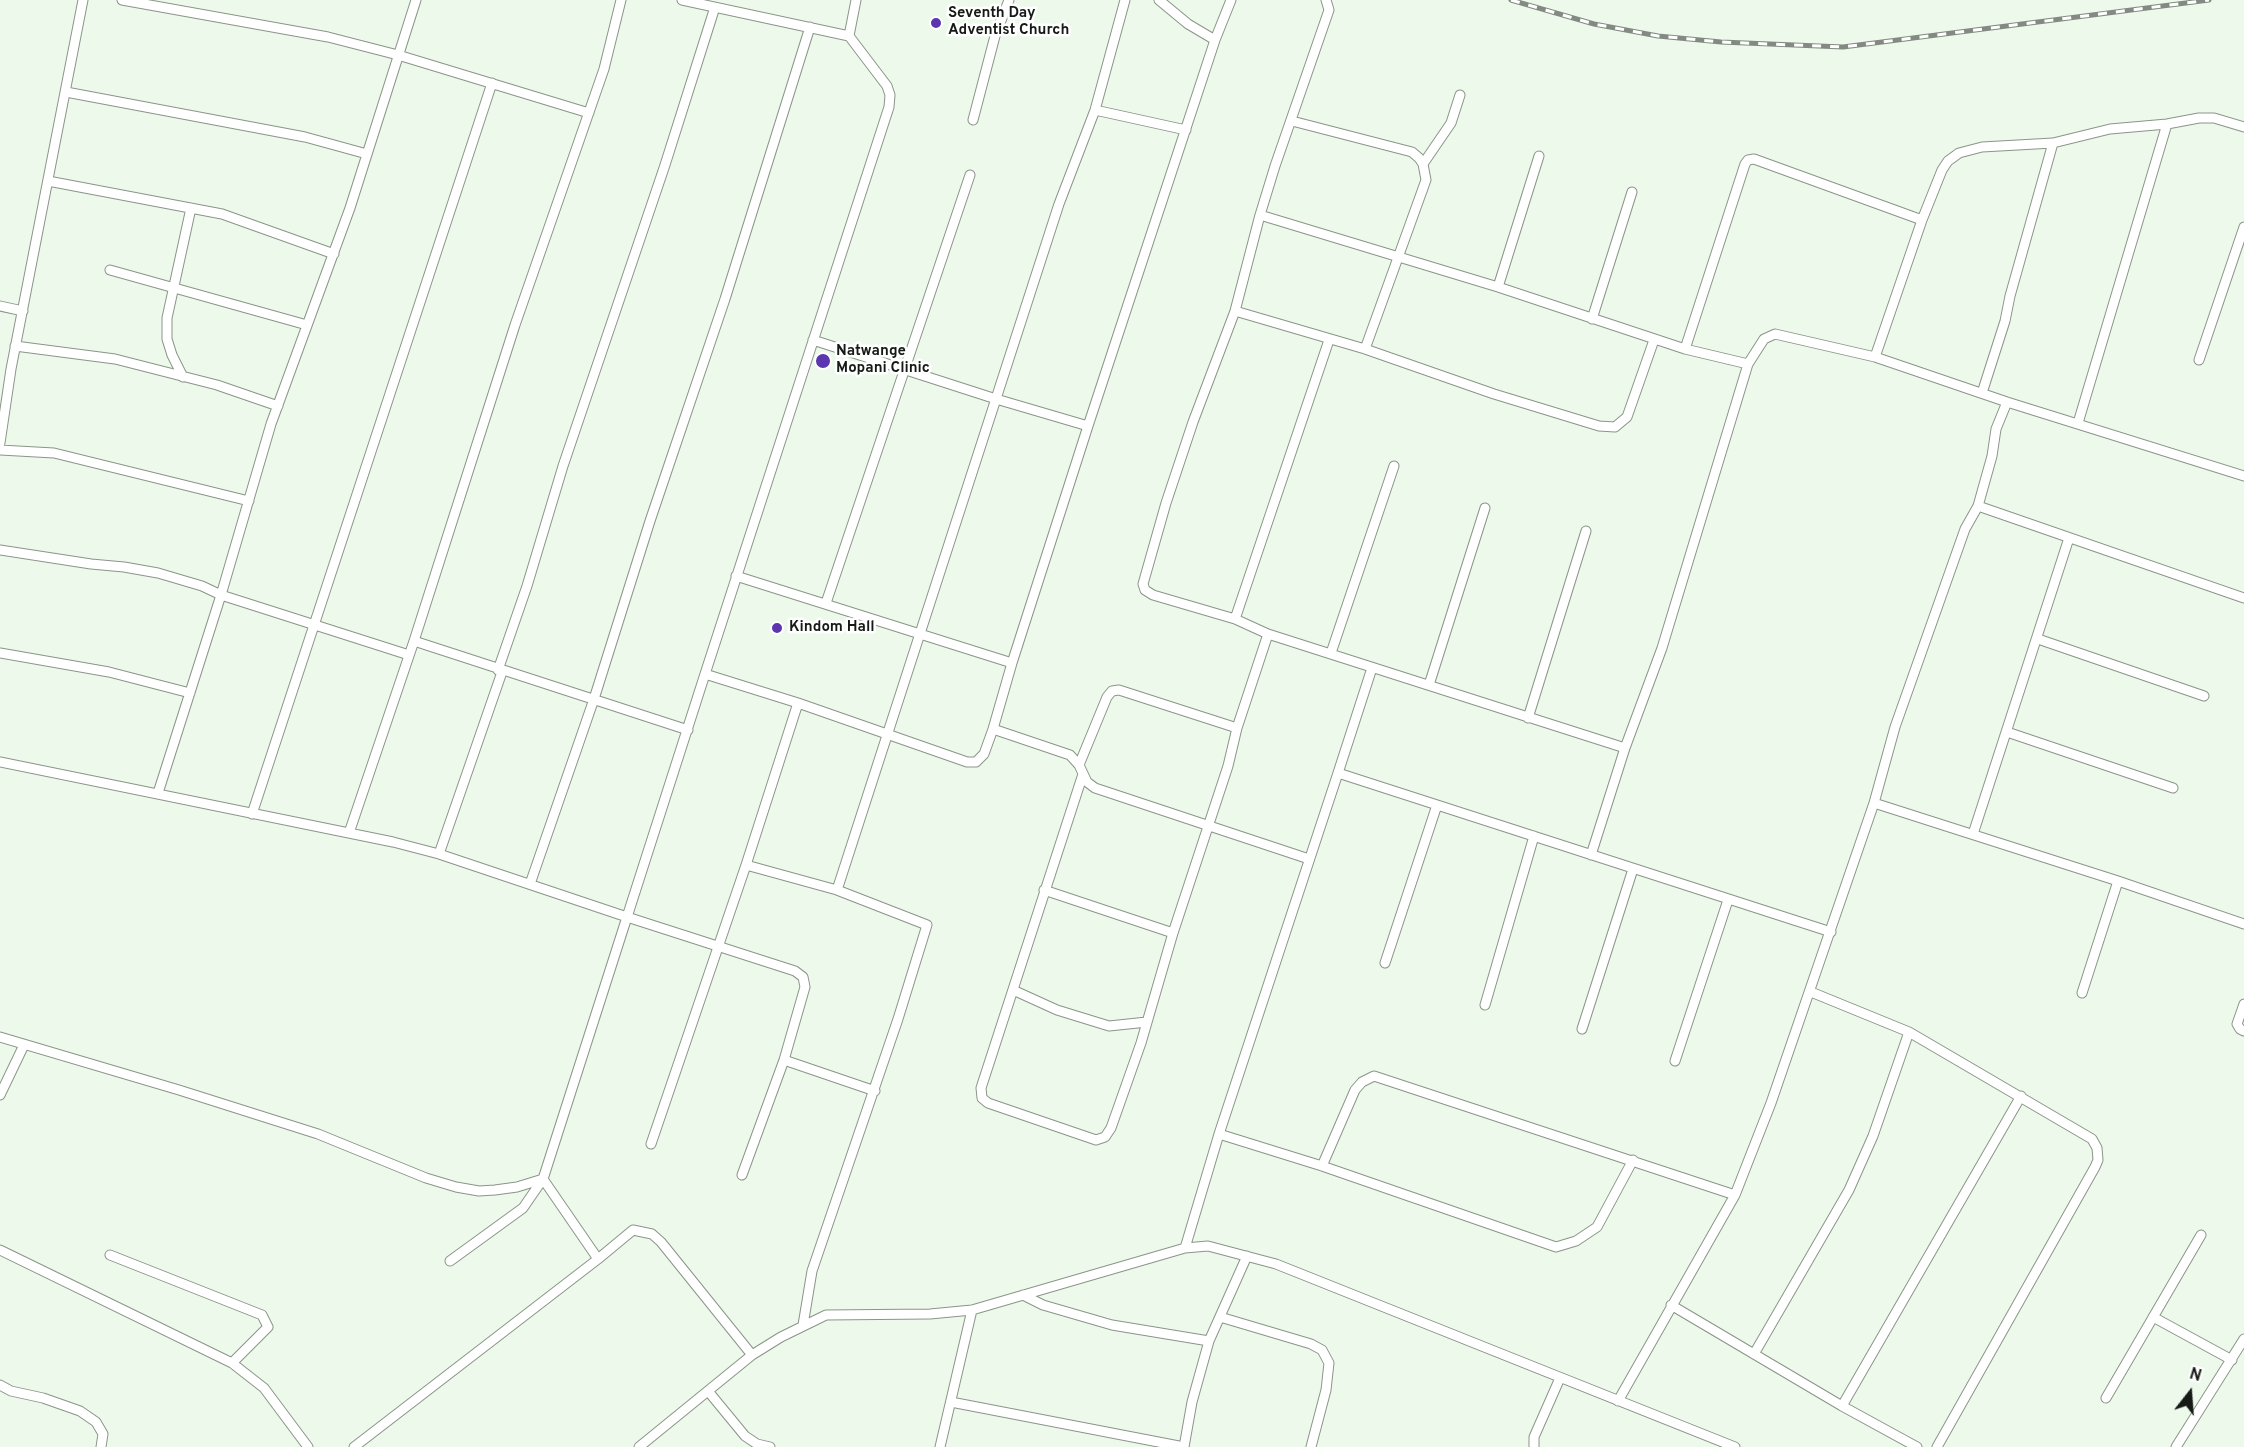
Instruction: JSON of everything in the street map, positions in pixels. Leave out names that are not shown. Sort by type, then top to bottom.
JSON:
[{"type":"street","points":[[0,442],[15,346],[83,0]]},
{"type":"street","points":[[122,0],[328,37],[398,55],[589,113]]},
{"type":"street","points":[[158,793],[278,406],[334,254],[416,0]]},
{"type":"street","points":[[349,833],[414,642],[515,325],[604,69],[621,0]]},
{"type":"street","points":[[450,1261],[523,1208],[543,1179],[736,576],[890,107],[887,86],[849,36],[682,0]]},
{"type":"street","points":[[849,36],[856,0]]},
{"type":"street","points":[[973,120],[995,36],[1009,0]]},
{"type":"street","points":[[837,890],[1059,204],[1095,110],[1125,0]]},
{"type":"street","points":[[1159,0],[1188,24],[1215,40]]},
{"type":"street","points":[[705,674],[967,762],[976,762],[984,754],[1088,426],[1215,40],[1231,0]]},
{"type":"street","points":[[1326,0],[1329,10],[1260,215],[1235,311],[1193,422],[1166,503],[1143,584],[1145,590],[1153,595],[1235,619],[1268,634],[1625,748]]},
{"type":"street","points":[[439,855],[527,586],[562,466],[665,165],[715,7]]},
{"type":"street","points":[[530,884],[594,699],[650,521],[725,299],[810,27]]},
{"type":"street","points":[[252,814],[492,83]]},
{"type":"street","points":[[66,92],[305,137],[367,153]]},
{"type":"street","points":[[1423,165],[1451,123],[1460,95]]},
{"type":"street","points":[[1095,110],[1186,130]]},
{"type":"street","points":[[1875,357],[1922,220],[1942,170],[1948,161],[1959,153],[1982,147],[2053,143],[2110,129],[2167,124],[2199,118],[2214,118],[2244,127]]},
{"type":"street","points":[[1292,122],[1412,152],[1423,165],[1426,180],[1365,349]]},
{"type":"street","points":[[2078,423],[2167,124]]},
{"type":"street","points":[[1982,393],[2005,321],[2053,143]]},
{"type":"street","points":[[1498,288],[1539,156]]},
{"type":"street","points":[[1685,349],[1745,164],[1749,160],[1754,159],[1922,220]]},
{"type":"street","points":[[826,603],[969,175]]},
{"type":"street","points":[[48,181],[222,214],[334,254]]},
{"type":"street","points":[[1592,318],[1632,192]]},
{"type":"street","points":[[183,377],[167,339],[167,318],[191,208]]},
{"type":"street","points":[[1260,215],[1498,288],[1654,340],[1748,364]]},
{"type":"street","points":[[2199,360],[2244,227]]},
{"type":"street","points":[[110,270],[307,325]]},
{"type":"street","points":[[0,306],[23,310]]},
{"type":"street","points":[[1235,311],[1365,349],[1599,426],[1615,427],[1627,417],[1654,340]]},
{"type":"street","points":[[1591,855],[1625,748],[1662,648],[1748,364],[1764,339],[1775,334],[1875,357],[2007,402],[2244,476]]},
{"type":"street","points":[[813,340],[1088,426]]},
{"type":"street","points":[[1235,619],[1329,340]]},
{"type":"street","points":[[15,346],[115,359],[217,385],[278,406]]},
{"type":"street","points":[[0,367],[11,369]]},
{"type":"street","points":[[1618,1401],[1735,1195],[1772,1103],[1874,803],[1895,727],[1965,529],[1978,506],[1992,456],[1996,429],[2007,402]]},
{"type":"street","points":[[0,450],[54,453],[249,501]]},
{"type":"street","points":[[1331,653],[1394,466]]},
{"type":"street","points":[[1978,506],[2244,598]]},
{"type":"street","points":[[1429,686],[1485,508]]},
{"type":"street","points":[[1528,718],[1586,531]]},
{"type":"street","points":[[1973,834],[2069,538]]},
{"type":"street","points":[[0,550],[158,573],[409,655]]},
{"type":"street","points":[[736,576],[1012,663]]},
{"type":"street","points":[[1237,728],[1119,690],[1112,691],[1107,697],[1081,770],[1014,990],[981,1088],[982,1098],[1096,1140],[1105,1137],[1111,1128],[1147,1022],[1268,634]]},
{"type":"street","points":[[2038,639],[2204,696]]},
{"type":"street","points":[[414,642],[688,730]]},
{"type":"street","points":[[0,653],[109,672],[190,693]]},
{"type":"street","points":[[1185,1248],[1219,1134],[1372,668]]},
{"type":"street","points":[[651,1143],[746,865],[798,704]]},
{"type":"street","points":[[993,729],[1070,755],[1087,782],[1095,789],[1309,859]]},
{"type":"street","points":[[2007,732],[2173,788]]},
{"type":"street","points":[[0,762],[349,833],[439,855],[795,971],[803,977],[805,987],[784,1060],[742,1175]]},
{"type":"street","points":[[1338,773],[1831,932]]},
{"type":"street","points":[[1874,803],[2243,921]]},
{"type":"street","points":[[1385,963],[1437,805]]},
{"type":"street","points":[[1485,1005],[1534,836]]},
{"type":"street","points":[[746,865],[837,890],[927,925],[874,1091],[812,1271],[803,1325]]},
{"type":"street","points":[[1582,1029],[1633,869]]},
{"type":"street","points":[[2082,993],[2118,881]]},
{"type":"street","points":[[1044,890],[1173,933]]},
{"type":"street","points":[[1675,1061],[1728,900]]},
{"type":"street","points":[[1014,990],[1057,1010],[1101,1024],[1127,1026],[1147,1022]]},
{"type":"street","points":[[1811,992],[1909,1032],[2092,1139],[2097,1148],[2098,1160],[1936,1447]]},
{"type":"street","points":[[2244,1004],[2237,1024],[2244,1031]]},
{"type":"street","points":[[1754,1354],[1849,1190],[1873,1136],[1909,1032]]},
{"type":"street","points":[[0,1037],[297,1127],[381,1158],[426,1178],[456,1187],[478,1191],[518,1188],[543,1179]]},
{"type":"street","points":[[0,1095],[24,1045]]},
{"type":"street","points":[[784,1060],[874,1091]]},
{"type":"street","points":[[1322,1166],[1355,1090],[1362,1082],[1374,1076],[1735,1195]]},
{"type":"street","points":[[1842,1406],[2021,1096]]},
{"type":"street","points":[[1219,1134],[1322,1166],[1556,1247],[1576,1241],[1597,1227],[1633,1160]]},
{"type":"street","points":[[543,1179],[598,1259]]},
{"type":"street","points":[[354,1447],[633,1230],[652,1234],[661,1242],[752,1355]]},
{"type":"street","points":[[2106,1398],[2201,1235]]},
{"type":"street","points":[[639,1447],[752,1355],[803,1325],[826,1315],[930,1314],[972,1310],[1185,1248],[1208,1246],[1276,1264],[1735,1447]]},
{"type":"street","points":[[0,1250],[232,1364],[264,1388],[308,1447]]},
{"type":"street","points":[[110,1255],[262,1315],[268,1326],[232,1364]]},
{"type":"street","points":[[951,1402],[1184,1447],[1192,1402],[1209,1341],[1246,1256]]},
{"type":"street","points":[[1023,1295],[1043,1305],[1112,1325],[1209,1341]]},
{"type":"street","points":[[1671,1305],[1842,1406],[1917,1447]]},
{"type":"street","points":[[940,1447],[972,1310]]},
{"type":"street","points":[[1220,1317],[1311,1344],[1322,1350],[1329,1363],[1326,1390],[1311,1447]]},
{"type":"street","points":[[2153,1317],[2232,1360]]},
{"type":"street","points":[[2176,1447],[2244,1339]]},
{"type":"street","points":[[1533,1447],[1534,1437],[1560,1378]]},
{"type":"street","points":[[0,1385],[11,1391],[43,1398],[80,1411],[96,1422],[103,1434],[101,1447]]},
{"type":"street","points":[[708,1391],[745,1437],[757,1444],[770,1447]]},
{"type":"railway","points":[[1511,0],[1594,24],[1658,36],[1721,42],[1843,47],[2209,0]]},
{"type":"place","name":"Seventh Day Adventist Church","points":[[936,23]]},
{"type":"place","name":"Natwange Mopani Clinic","points":[[823,361]]},
{"type":"place","name":"Kindom Hall","points":[[777,628]]}]
